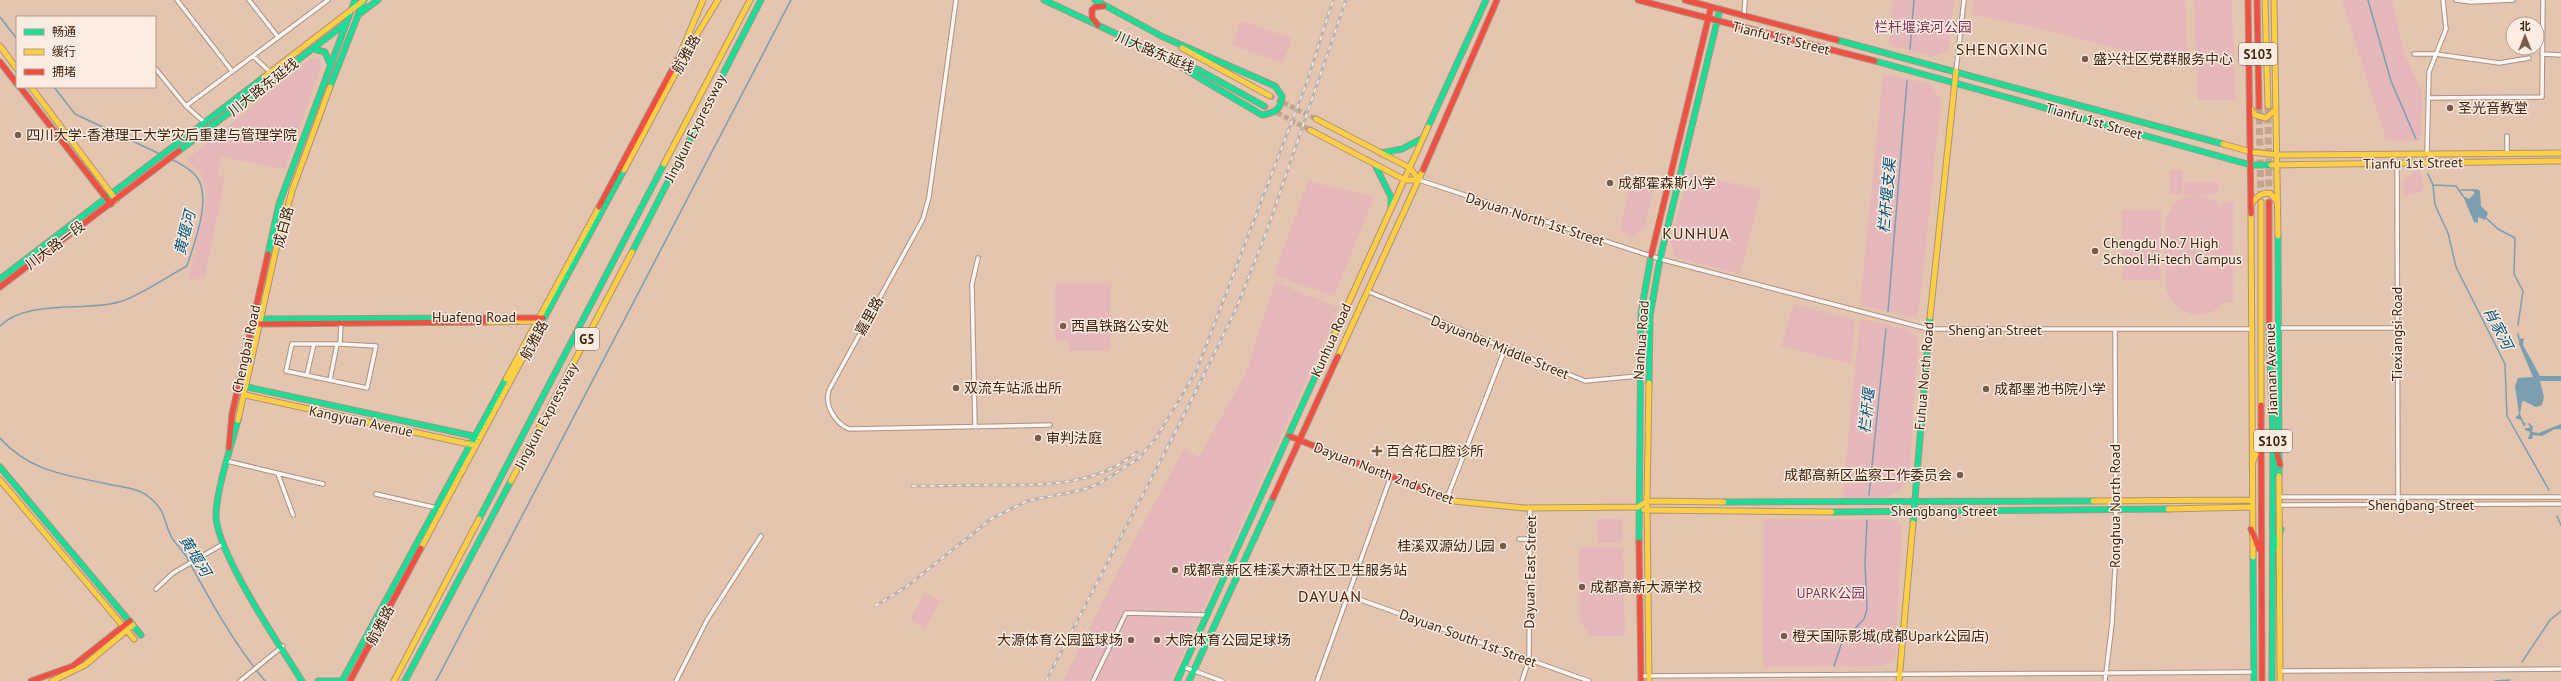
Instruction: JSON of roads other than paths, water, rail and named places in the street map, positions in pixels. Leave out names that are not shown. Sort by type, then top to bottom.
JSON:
[{"type":"main road","name":"Chengbai Road","points":[[302,681],[283,646],[244,585],[223,544],[216,515],[227,461],[232,414],[279,204],[355,0]]},
{"type":"main road","name":"川大路东延线","points":[[106,198],[364,0]]},
{"type":"main road","name":"成白路","points":[[227,461],[247,387],[278,240],[293,188],[364,0]]},
{"type":"main road","name":"川大路东延线","points":[[111,204],[378,0]]},
{"type":"main road","name":"航雅路","points":[[350,681],[676,65],[703,0]]},
{"type":"main road","name":"航雅路","points":[[541,319],[690,46],[718,0]]},
{"type":"main road","name":"Jingkun Expressway","points":[[394,681],[750,0]]},
{"type":"main road","name":"Jingkun Expressway","points":[[405,681],[601,312],[761,0]]},
{"type":"main road","name":"川大路东延线","points":[[1044,0],[1099,27],[1199,70],[1264,106]]},
{"type":"main road","name":"川大路东延线","points":[[1095,0],[1270,96]]},
{"type":"main road","name":"Kunhua Road","points":[[1177,681],[1486,0]]},
{"type":"main road","name":"Kunhua Road","points":[[1189,681],[1419,180],[1497,0]]},
{"type":"main road","name":"Tianfu 1st Street","points":[[1638,0],[1954,82],[2251,165],[2561,161]]},
{"type":"main road","name":"Tianfu 1st Street","points":[[1685,0],[1956,71],[2251,152],[2278,155],[2561,153]]},
{"type":"main road","points":[[2248,0],[2251,109],[2251,529],[2254,681]]},
{"type":"main road","name":"S103","points":[[2257,0],[2259,107]]},
{"type":"main road","name":"S103","points":[[2265,0],[2268,106]]},
{"type":"main road","points":[[2274,0],[2279,206],[2281,497],[2280,681]]},
{"type":"main road","points":[[1099,27],[1092,18],[1092,10],[1100,6],[1107,7]]},
{"type":"main road","name":"Nanhua Road","points":[[1641,679],[1638,507],[1638,376],[1641,313],[1652,257],[1711,7]]},
{"type":"main road","name":"Nanhua Road","points":[[1649,679],[1647,501],[1650,316],[1660,259],[1720,9]]},
{"type":"main road","points":[[1154,51],[1262,115],[1274,113],[1281,106],[1282,96],[1275,86],[1161,36]]},
{"type":"main road","points":[[0,46],[16,67]]},
{"type":"main road","points":[[313,49],[325,52],[330,64]]},
{"type":"main road","points":[[0,62],[16,83]]},
{"type":"main road","name":"Fuhua North Road","points":[[1899,681],[1901,674],[1912,511],[1928,329],[1956,71]]},
{"type":"main road","points":[[21,88],[111,204]]},
{"type":"main road","points":[[32,88],[116,200]]},
{"type":"main road","points":[[2251,109],[2255,115],[2266,118],[2276,109]]},
{"type":"main road","points":[[1316,119],[1410,168],[1419,180]]},
{"type":"main road","points":[[1310,130],[1405,180],[1419,180]]},
{"type":"main road","points":[[1380,153],[1396,152],[1413,146],[1424,137]]},
{"type":"main road","points":[[1375,164],[1390,197],[1391,209]]},
{"type":"main road","points":[[2251,205],[2257,195],[2270,193],[2275,197],[2279,206]]},
{"type":"main road","name":"川大路一段","points":[[0,279],[106,198]]},
{"type":"main road","name":"Jiannan Avenue","points":[[2261,202],[2262,681]]},
{"type":"main road","name":"Jiannan Avenue","points":[[2269,202],[2270,348],[2273,438],[2272,681]]},
{"type":"main road","name":"川大路一段","points":[[0,287],[111,204]]},
{"type":"main road","name":"Huafeng Road","points":[[260,321],[541,319]]},
{"type":"main road","name":"Huafeng Road","points":[[260,321],[341,324],[541,319]]},
{"type":"main road","points":[[247,387],[478,437]]},
{"type":"main road","name":"Kangyuan Avenue","points":[[245,395],[474,445]]},
{"type":"main road","name":"Dayuan North 2nd Street","points":[[1289,436],[1298,441],[1454,501],[1530,508],[1638,507]]},
{"type":"main road","points":[[2273,438],[2280,465]]},
{"type":"main road","points":[[2252,464],[2261,442]]},
{"type":"main road","name":"航雅路","points":[[342,681],[437,508],[474,445]]},
{"type":"main road","points":[[0,467],[141,634]]},
{"type":"main road","points":[[0,480],[134,639]]},
{"type":"main road","name":"Shengbang Street","points":[[1647,501],[1913,502],[2252,500]]},
{"type":"main road","points":[[1638,507],[1647,501]]},
{"type":"main road","name":"Shengbang Street","points":[[1638,507],[1647,511],[2115,510],[2251,507]]},
{"type":"main road","points":[[2251,529],[2261,554]]},
{"type":"main road","points":[[2272,554],[2281,529]]},
{"type":"main road","points":[[52,681],[79,668],[131,623]]},
{"type":"main road","points":[[31,681],[73,666],[125,629]]},
{"type":"main road","points":[[318,681],[342,681]]},
{"type":"street","points":[[177,0],[232,71]]},
{"type":"street","points":[[249,0],[278,37]]},
{"type":"street","points":[[186,106],[328,0]]},
{"type":"street","name":"嘉里路","points":[[956,0],[929,197],[923,219],[829,390],[827,397],[834,417],[849,429],[1050,425]]},
{"type":"street","points":[[1744,16],[1745,0]]},
{"type":"street","points":[[1956,71],[1964,0]]},
{"type":"street","points":[[2427,153],[2429,72],[2446,29],[2443,0]]},
{"type":"street","points":[[2456,0],[2471,2],[2513,0]]},
{"type":"street","points":[[2543,0],[2543,16]]},
{"type":"street","points":[[2414,54],[2436,54],[2499,63],[2529,58]]},
{"type":"street","points":[[2545,54],[2561,55]]},
{"type":"street","points":[[253,56],[270,72]]},
{"type":"street","points":[[2428,98],[2542,97],[2542,56]]},
{"type":"street","points":[[156,69],[186,106],[204,122]]},
{"type":"street","points":[[2507,136],[2507,153]]},
{"type":"street","name":"Tiexiangsi Road","points":[[2397,163],[2398,505]]},
{"type":"street","name":"Dayuan North 1st Street","points":[[1419,180],[1652,257]]},
{"type":"street","name":"Sheng'an Street","points":[[1652,257],[1928,329],[2251,329]]},
{"type":"street","points":[[975,426],[972,284],[978,258]]},
{"type":"street","name":"Dayuanbei Middle Street","points":[[1367,291],[1585,381],[1638,376]]},
{"type":"street","points":[[330,380],[341,324]]},
{"type":"street","points":[[2280,328],[2397,328]]},
{"type":"street","name":"Ronghua North Road","points":[[2105,681],[2115,585],[2115,330]]},
{"type":"street","points":[[292,344],[338,344],[376,346],[368,388],[286,370],[292,344]]},
{"type":"street","points":[[307,374],[314,344]]},
{"type":"street","points":[[1447,498],[1505,349]]},
{"type":"street","points":[[227,461],[323,484]]},
{"type":"street","points":[[278,474],[293,515]]},
{"type":"street","points":[[1317,681],[1391,476]]},
{"type":"street","points":[[376,494],[437,508]]},
{"type":"street","name":"Shengbang Street","points":[[2281,497],[2561,497]]},
{"type":"street","name":"Shengbang Street","points":[[2281,505],[2561,504]]},
{"type":"street","name":"Dayuan East Street","points":[[1522,681],[1529,659],[1530,508]]},
{"type":"street","points":[[676,681],[707,620],[761,536]]},
{"type":"street","points":[[1519,539],[1530,539]]},
{"type":"street","points":[[156,588],[174,573],[186,568],[223,544]]},
{"type":"street","name":"Dayuan South 1st Street","points":[[1347,595],[1590,681]]},
{"type":"street","points":[[1093,681],[1126,613],[1208,615]]},
{"type":"street","points":[[240,681],[283,646]]},
{"type":"street","points":[[1184,667],[1193,672],[1222,681]]},
{"type":"street","points":[[2280,670],[2561,669]]},
{"type":"street","points":[[1641,679],[1901,674],[2253,672]]},
{"type":"water","points":[[2477,189],[2480,191],[2481,206],[2488,213],[2485,220],[2478,217],[2478,223],[2474,222],[2463,196],[2469,199],[2475,193],[2471,190]]},
{"type":"water","points":[[2524,338],[2523,345],[2540,376],[2561,376],[2561,381],[2540,381],[2544,397],[2542,405],[2536,407],[2524,401],[2522,402],[2520,414],[2524,423],[2526,423],[2524,427],[2521,420],[2515,418],[2519,414],[2515,386],[2518,378],[2533,377],[2519,344],[2519,339]]},
{"type":"water","points":[[2528,423],[2533,427],[2532,432],[2539,433],[2561,424],[2561,429],[2555,429],[2542,436],[2533,435],[2532,439],[2528,439],[2530,432],[2525,430],[2525,428],[2530,428]]},
{"type":"waterway","points":[[436,681],[791,0]]},
{"type":"waterway","name":"栏杆堰","points":[[1910,49],[1914,0]]},
{"type":"waterway","name":"肖家河","points":[[2368,0],[2391,81],[2416,139]]},
{"type":"waterway","name":"黄堰河","points":[[0,17],[16,38]]},
{"type":"waterway","name":"栏杆堰支渠","points":[[1888,312],[1907,81]]},
{"type":"waterway","name":"黄堰河","points":[[55,88],[75,114],[160,154]]},
{"type":"waterway","name":"黄堰河","points":[[0,326],[11,318],[25,312],[40,309],[105,305],[119,302],[144,291],[187,266],[200,220],[203,195],[201,185],[194,173],[185,166],[171,159]]},
{"type":"waterway","name":"肖家河","points":[[2428,174],[2433,185],[2435,205],[2448,233],[2456,267],[2505,364],[2507,416],[2549,490]]},
{"type":"waterway","points":[[2433,185],[2456,186],[2463,196]]},
{"type":"waterway","points":[[2461,190],[2473,190]]},
{"type":"waterway","points":[[2486,218],[2498,229],[2515,238],[2514,274],[2523,291],[2518,325]]},
{"type":"waterway","name":"栏杆堰","points":[[1869,495],[1886,329]]},
{"type":"waterway","points":[[2518,334],[2519,339]]},
{"type":"waterway","name":"黄堰河","points":[[0,438],[12,450],[37,466],[65,475],[137,490],[155,502],[163,515],[171,536],[185,555],[223,621],[243,652],[265,681]]},
{"type":"waterway","name":"肖家河","points":[[2557,516],[2561,525]]},
{"type":"waterway","name":"栏杆堰","points":[[1834,666],[1842,642],[1864,619],[1867,609],[1865,563],[1867,520]]},
{"type":"waterway","name":"肖家河","points":[[2522,662],[2550,620],[2561,611]]},
{"type":"waterway","points":[[2495,681],[2510,680]]},
{"type":"tunnel","points":[[1270,96],[1316,119]]},
{"type":"tunnel","points":[[1264,106],[1310,130]]},
{"type":"tunnel","points":[[2268,106],[2269,202]]},
{"type":"tunnel","points":[[2259,107],[2261,202]]},
{"type":"railway","points":[[875,606],[906,587],[991,519],[1027,501],[1082,490],[1100,483],[1139,458],[1156,438],[1196,372],[1308,79],[1333,0]]},
{"type":"railway","points":[[1046,681],[1179,425],[1236,309],[1266,233],[1346,0]]},
{"type":"railway","points":[[912,486],[1035,484],[1071,481],[1089,477],[1105,471],[1122,463],[1137,452]]},
{"type":"place","name":"盛兴社区党群服务中心","points":[[2085,59]]},
{"type":"place","name":"圣光音教堂","points":[[2450,108]]},
{"type":"place","name":"四川大学-香港理工大学灾后重建与管理学院","points":[[18,135]]},
{"type":"place","name":"成都霍森斯小学","points":[[1610,183]]},
{"type":"place","name":"Chengdu No.7 High School Hi-tech Campus","points":[[2095,251]]},
{"type":"place","name":"西昌铁路公安处","points":[[1063,326]]},
{"type":"place","name":"双流车站派出所","points":[[956,388]]},
{"type":"place","name":"成都墨池书院小学","points":[[1986,389]]},
{"type":"place","name":"审判法庭","points":[[1038,438]]},
{"type":"place","name":"百合花口腔诊所","points":[[1377,451]]},
{"type":"place","name":"成都高新区监察工作委员会","points":[[1960,475]]},
{"type":"place","name":"桂溪双源幼儿园","points":[[1503,546]]},
{"type":"place","name":"成都高新区桂溪大源社区卫生服务站","points":[[1175,570]]},
{"type":"place","name":"成都高新大源学校","points":[[1582,587]]},
{"type":"place","name":"橙天国际影城(成都Upark公园店)","points":[[1784,636]]},
{"type":"place","name":"大源体育公园篮球场","points":[[1131,640]]},
{"type":"place","name":"大院体育公园足球场","points":[[1157,640]]},
{"type":"district","name":"SHENGXING","points":[[2002,49]]},
{"type":"district","name":"KUNHUA","points":[[1696,233]]},
{"type":"district","name":"DAYUAN","points":[[1330,596]]},
{"type":"park label","name":"栏杆堰滨河公园","points":[[1923,27]]},
{"type":"park label","name":"UPARK公园","points":[[1831,593]]}]
